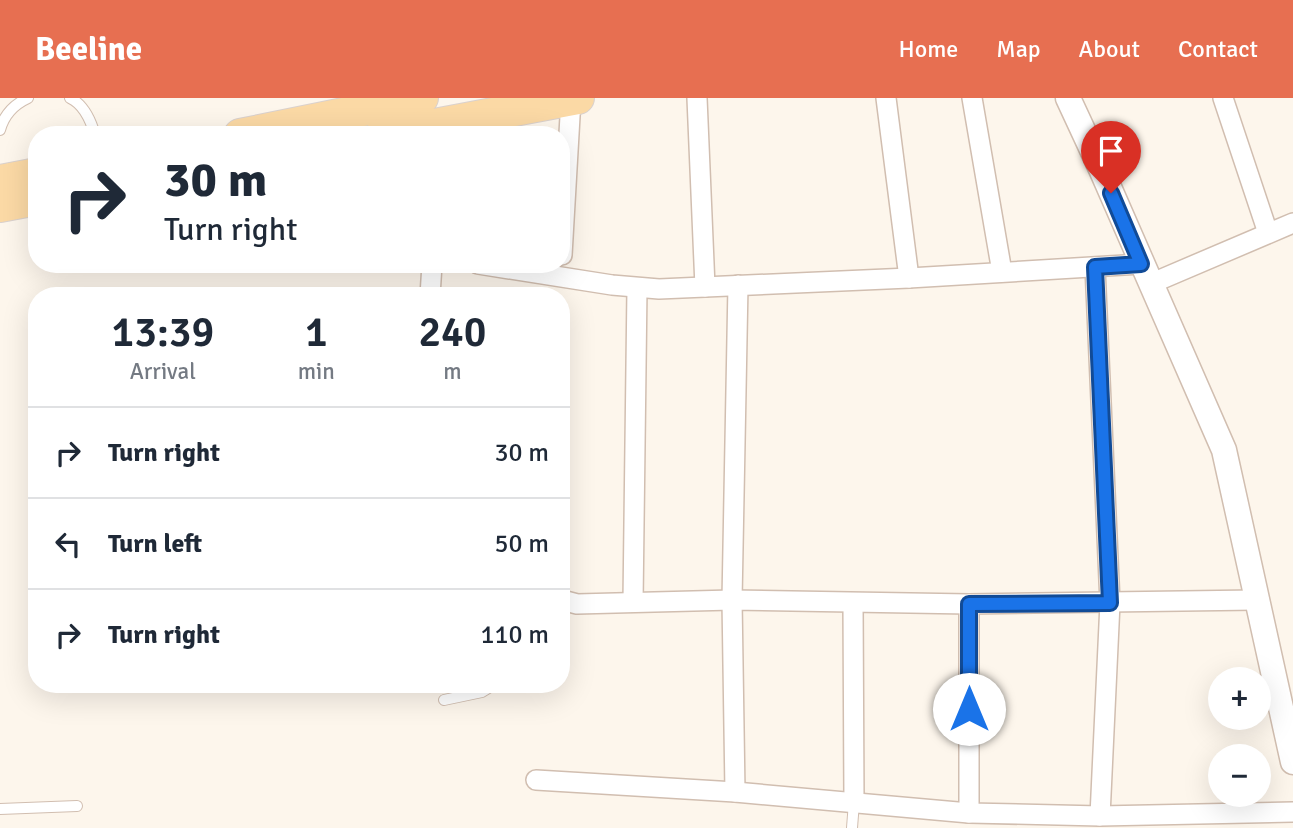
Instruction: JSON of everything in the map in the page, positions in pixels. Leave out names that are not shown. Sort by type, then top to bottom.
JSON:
[{"type":"main road","points":[[284,126],[422,98]]},
{"type":"main road","points":[[456,126],[574,99]]},
{"type":"main road","points":[[0,181],[28,176]]},
{"type":"main road","points":[[0,206],[28,201]]},
{"type":"street","points":[[697,98],[705,287]]},
{"type":"street","points":[[886,98],[909,278]]},
{"type":"street","points":[[972,98],[1002,272]]},
{"type":"street","points":[[1068,98],[1224,450],[1293,762]]},
{"type":"street","points":[[1223,98],[1268,233]]},
{"type":"street","points":[[570,151],[574,99]]},
{"type":"street","points":[[527,273],[637,288],[909,278],[1095,267],[1146,274],[1293,223]]},
{"type":"street","points":[[1095,267],[1110,603],[1100,816]]},
{"type":"street","points":[[735,792],[732,600],[738,285]]},
{"type":"street","points":[[633,602],[637,288]]},
{"type":"street","points":[[570,603],[732,600],[969,604],[1256,600]]},
{"type":"street","points":[[853,603],[854,802]]},
{"type":"street","points":[[969,604],[970,813]]},
{"type":"street","points":[[536,780],[735,792],[970,813],[1100,816],[1293,812]]},
{"type":"lane","points":[[0,130],[16,104],[29,98]]},
{"type":"lane","points":[[70,98],[77,101],[92,126]]},
{"type":"lane","points":[[444,700],[477,693]]},
{"type":"lane","points":[[852,828],[854,802]]},
{"type":"lane","points":[[0,809],[78,806]]},
{"type":"route","points":[[969,709],[969,604],[1110,603],[1095,267],[1141,264],[1111,193]]}]
